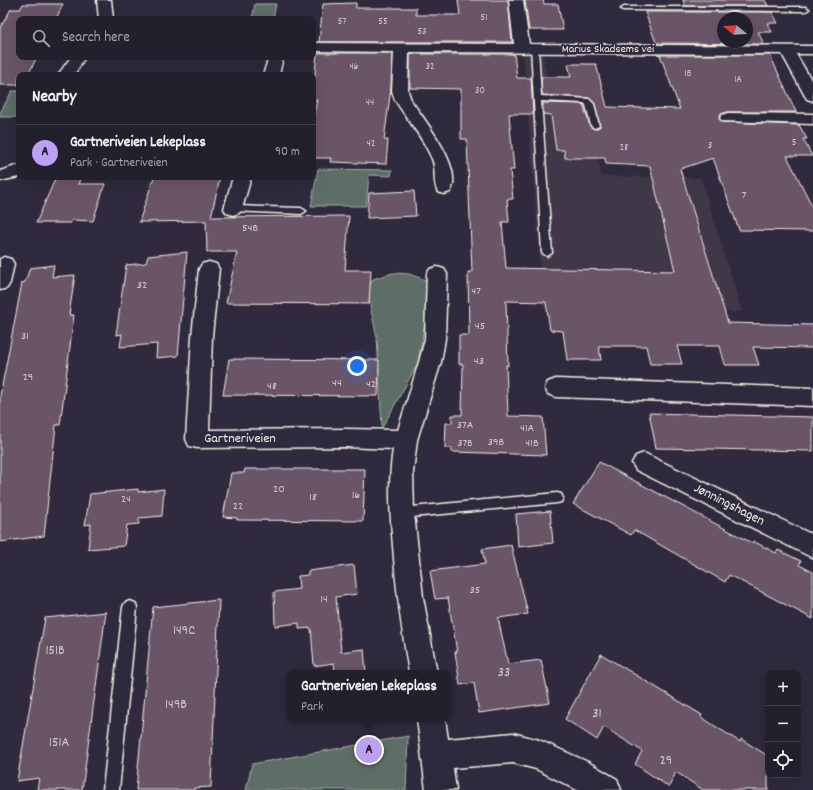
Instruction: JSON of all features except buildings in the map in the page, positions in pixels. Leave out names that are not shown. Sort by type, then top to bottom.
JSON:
[{"type":"street","points":[[104,0],[105,16]]},
{"type":"street","points":[[516,0],[528,48]]},
{"type":"street","name":"Marius Skadsems vei","points":[[316,47],[813,50]]},
{"type":"street","points":[[402,48],[400,91],[403,100],[441,159],[444,171],[444,188]]},
{"type":"street","points":[[786,49],[813,96]]},
{"type":"street","points":[[68,72],[76,60]]},
{"type":"street","points":[[272,72],[275,60]]},
{"type":"street","points":[[728,118],[813,119]]},
{"type":"street","points":[[0,176],[8,175],[16,171]]},
{"type":"street","points":[[233,209],[241,180]]},
{"type":"street","points":[[0,283],[4,264]]},
{"type":"street","name":"Gartneriveien","points":[[209,269],[202,336],[197,439],[346,438],[406,440]]},
{"type":"street","points":[[422,670],[410,596],[402,513],[401,472],[406,440],[430,362],[435,339],[437,274]]},
{"type":"street","points":[[556,388],[813,397]]},
{"type":"street","name":"Jønningshagen","points":[[644,463],[813,547]]},
{"type":"street","points":[[432,722],[441,790]]},
{"type":"street","points":[[437,755],[514,748],[545,758],[577,773],[606,790]]},
{"type":"lane","points":[[667,0],[670,8]]},
{"type":"lane","points":[[624,9],[806,9]]},
{"type":"lane","points":[[528,48],[538,98],[547,253]]},
{"type":"lane","points":[[538,98],[586,101],[590,104],[595,126]]},
{"type":"lane","points":[[233,209],[301,210]]},
{"type":"lane","points":[[402,513],[557,498]]},
{"type":"lane","points":[[111,790],[130,607]]},
{"type":"shaded area","points":[[523,53],[543,54],[549,91],[579,92],[602,176],[701,178],[742,312],[542,307],[539,248]]},
{"type":"green space","points":[[255,4],[276,4],[274,16],[253,16]]},
{"type":"green space","points":[[12,91],[16,91],[16,117],[0,117],[0,113]]},
{"type":"green space","points":[[318,169],[392,170],[391,176],[369,175],[366,206],[311,206]]},
{"type":"green space","points":[[393,273],[409,274],[428,281],[426,316],[418,363],[382,428],[377,338],[367,291],[373,279]]},
{"type":"green space","points":[[408,736],[406,790],[246,790],[252,764]]},
{"type":"place","name":"Gartneriveien Lekeplass","points":[[369,750]]}]
